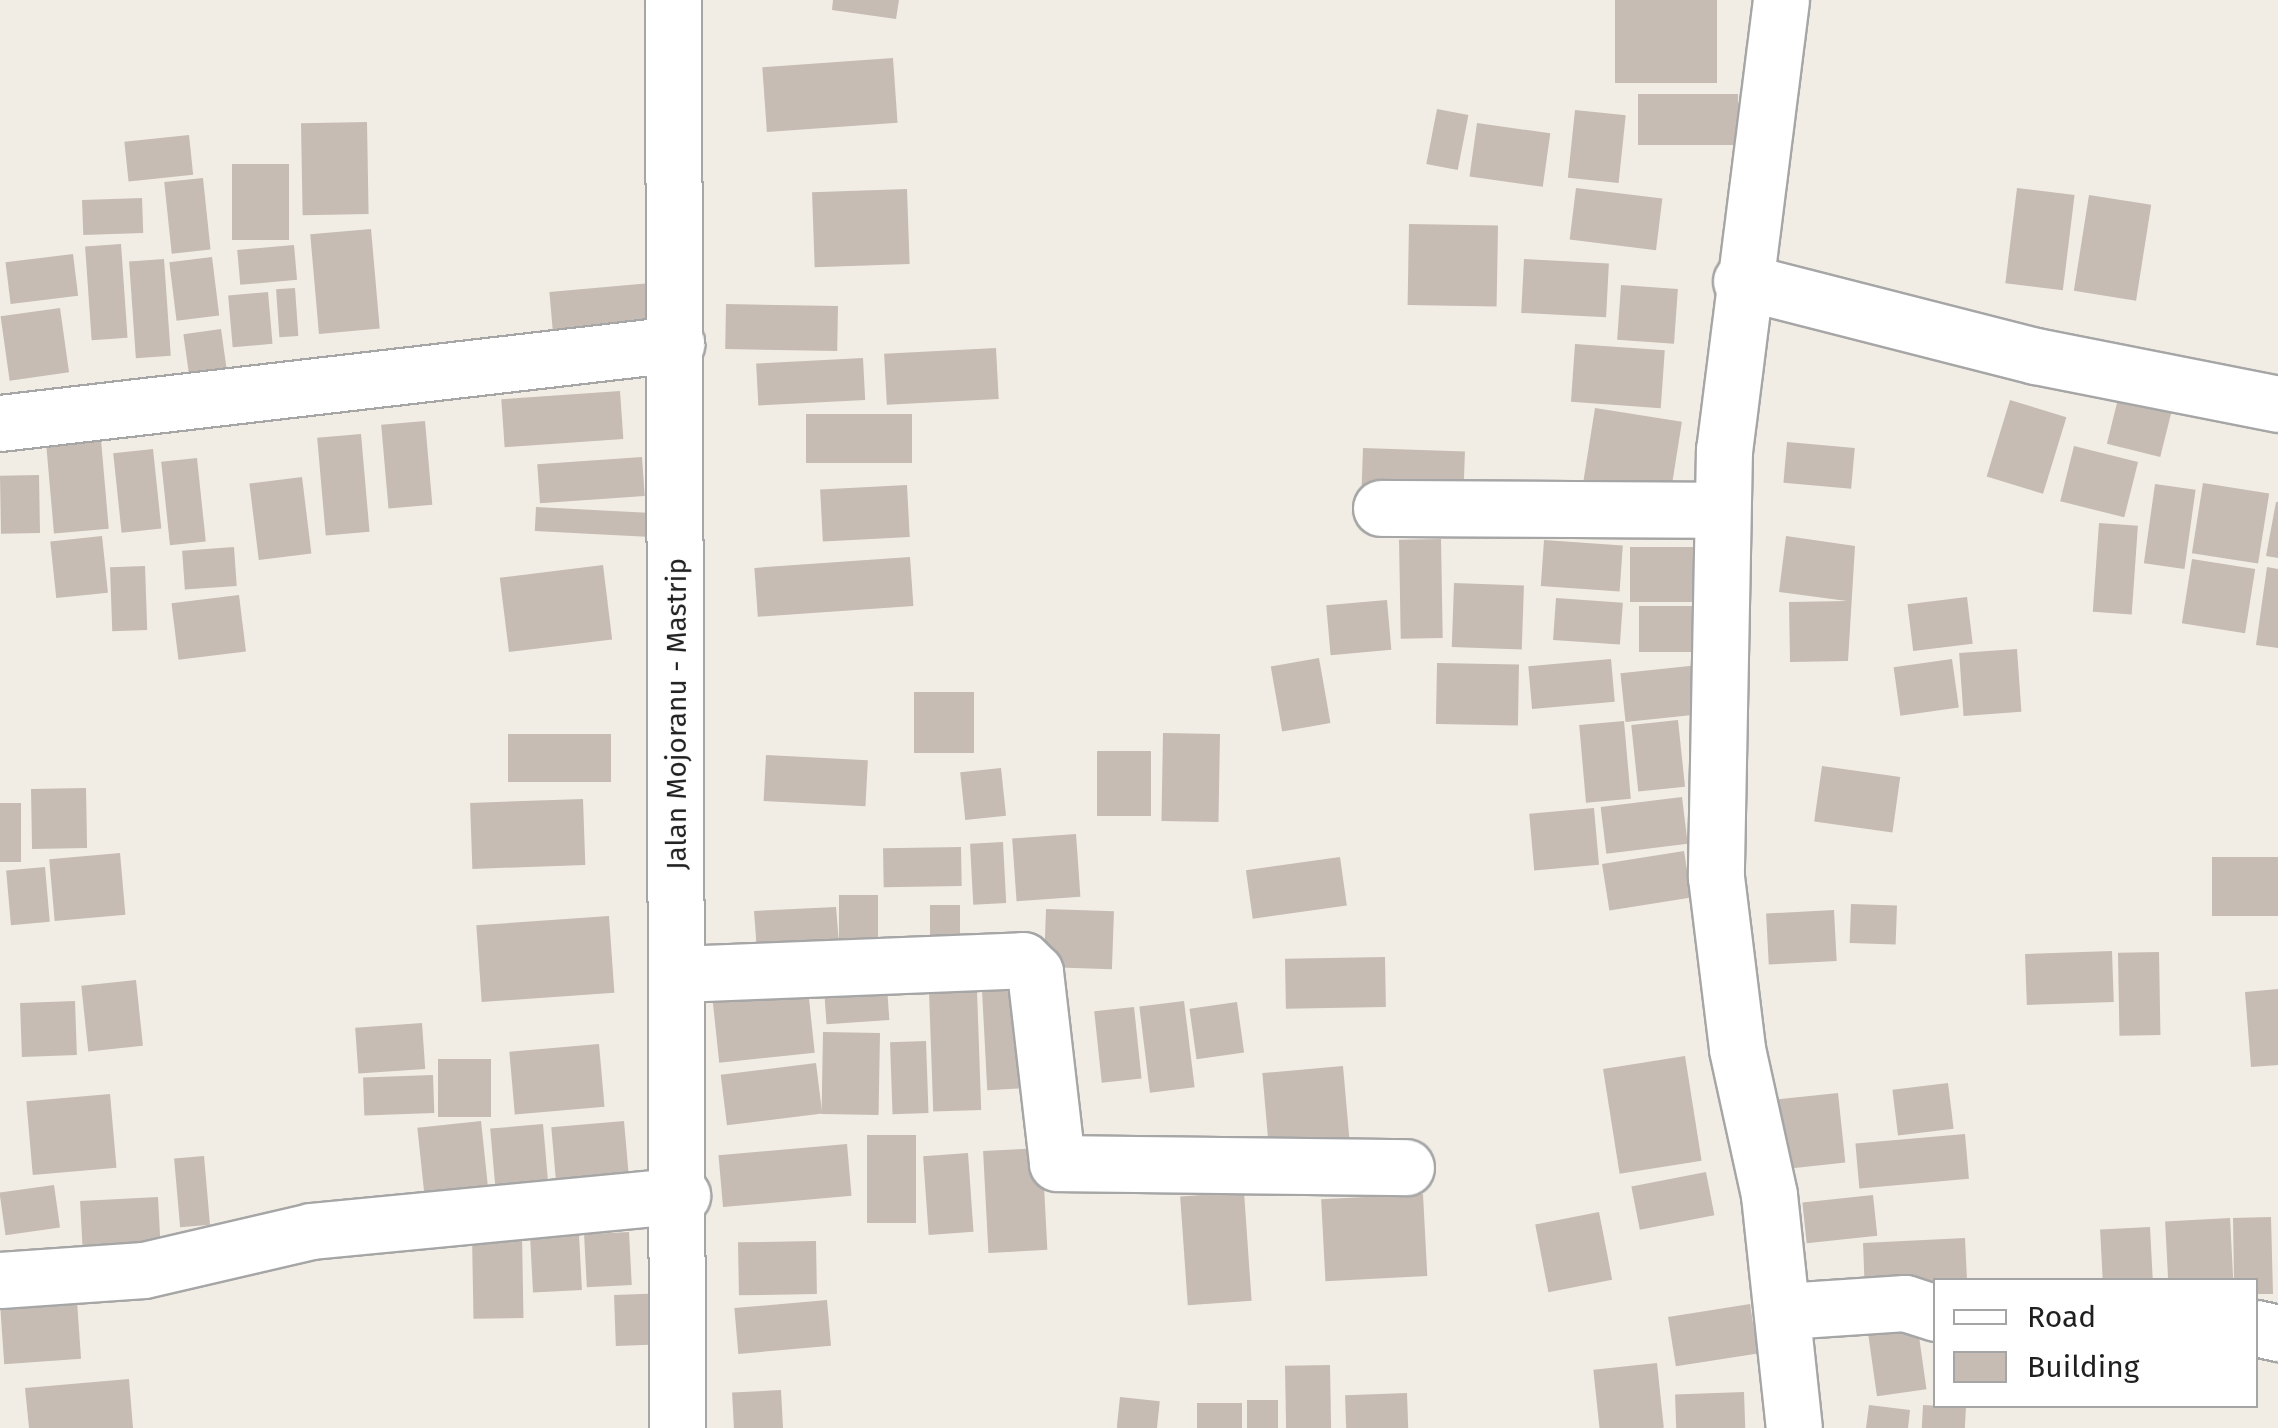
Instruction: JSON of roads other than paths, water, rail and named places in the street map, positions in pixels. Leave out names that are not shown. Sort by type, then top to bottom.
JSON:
[{"type":"street","name":"Jalan Mojoranu - Mastrip","points":[[672,0],[682,1195],[677,1428]]},
{"type":"street","points":[[1781,0],[1741,281],[1720,510],[1716,877],[1785,1311],[1794,1428]]},
{"type":"street","points":[[1741,281],[2093,370],[2278,404]]},
{"type":"street","points":[[0,422],[676,344]]},
{"type":"street","points":[[1381,508],[1720,510]]},
{"type":"street","points":[[678,974],[1023,960],[1035,972],[1058,1163],[1406,1167]]},
{"type":"street","points":[[0,1280],[144,1270],[311,1231],[682,1195]]},
{"type":"street","points":[[1785,1311],[1905,1302],[1933,1312]]}]
